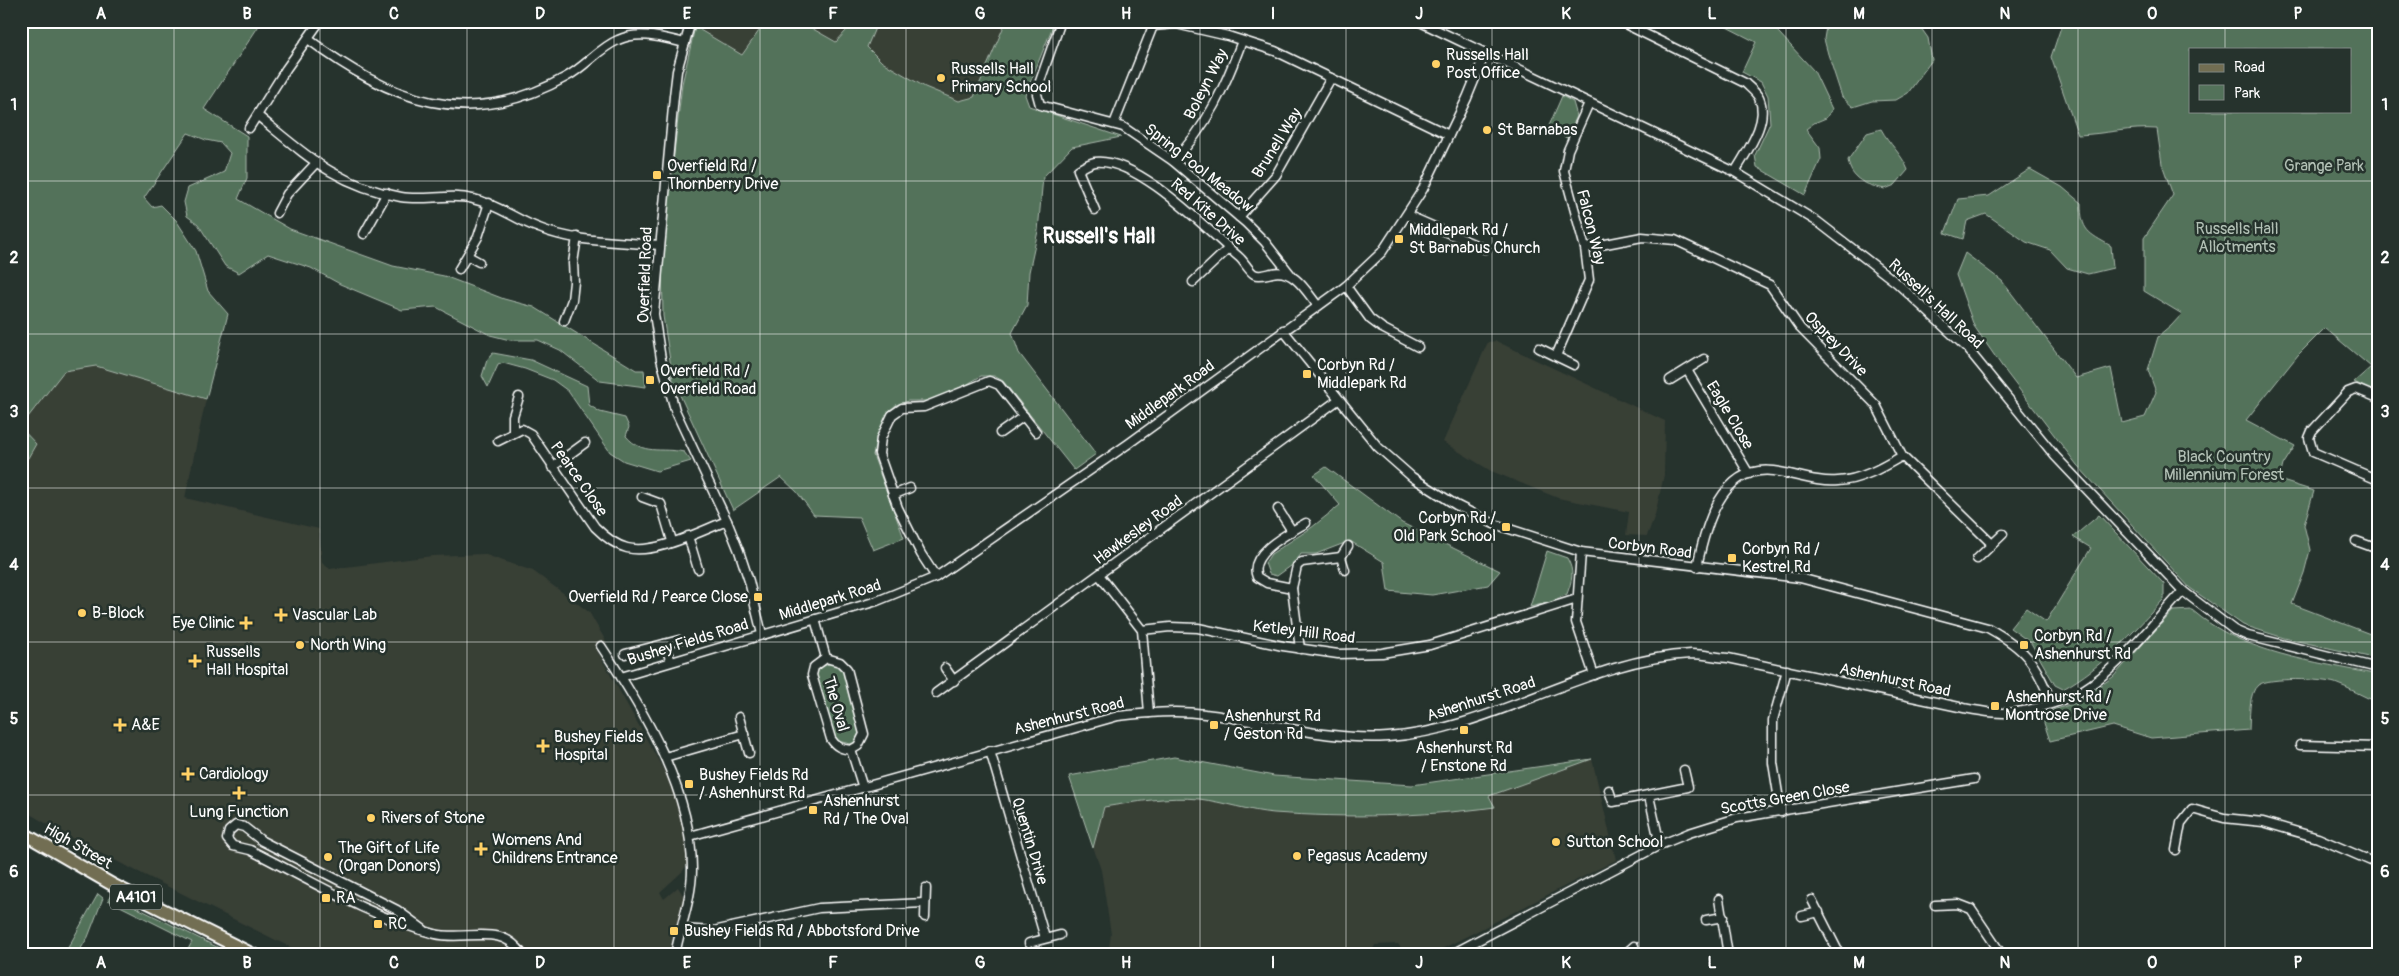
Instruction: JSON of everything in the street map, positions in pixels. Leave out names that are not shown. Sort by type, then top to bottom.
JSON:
[{"type":"main road","name":"High Street","points":[[21,832],[112,885],[254,955]]},
{"type":"street","points":[[249,128],[286,69],[320,21]]},
{"type":"street","name":"Overfield Road","points":[[691,21],[674,96],[654,314],[660,360],[675,410],[727,521],[749,581],[762,634]]},
{"type":"street","name":"Spring Pool Meadow","points":[[1061,21],[1039,84],[1037,100],[1040,105],[1045,108],[1123,127],[1174,162],[1239,217],[1265,242],[1291,275]]},
{"type":"street","points":[[1143,21],[1153,26],[1176,24],[1276,50],[1449,135]]},
{"type":"street","name":"Russell's Hall Road","points":[[1418,21],[1735,172],[1818,222],[1897,283],[1967,348],[2055,456],[2183,591],[2234,630],[2280,645],[2378,668]]},
{"type":"street","points":[[1619,21],[1746,83],[1759,97],[1761,105],[1760,123],[1735,172]]},
{"type":"street","points":[[1114,124],[1153,26]]},
{"type":"street","points":[[308,39],[343,65],[370,81],[422,101],[453,105],[494,102],[522,97],[543,89],[568,77],[617,40],[628,36],[661,37],[685,43]]},
{"type":"street","name":"Boleyn Way","points":[[1174,162],[1210,114],[1242,41]]},
{"type":"street","name":"Middlepark Road","points":[[762,634],[877,601],[936,577],[1128,444],[1346,286],[1382,252],[1407,215],[1449,135],[1485,54]]},
{"type":"street","name":"Brunell Way","points":[[1239,217],[1276,175],[1331,78]]},
{"type":"street","name":"Falcon Way","points":[[1556,356],[1589,280],[1585,248],[1564,171],[1568,150],[1589,103]]},
{"type":"street","points":[[258,116],[316,163],[354,184],[422,199],[471,198],[489,204],[538,228],[577,237],[659,245]]},
{"type":"street","name":"Red Kite Drive","points":[[1095,210],[1078,170],[1095,162],[1116,166],[1143,178],[1177,201],[1239,257],[1253,274],[1260,276],[1283,271],[1291,275]]},
{"type":"street","points":[[277,213],[288,194],[316,163]]},
{"type":"street","points":[[364,234],[387,192]]},
{"type":"street","points":[[459,269],[480,232],[489,204]]},
{"type":"street","points":[[1407,215],[1486,249]]},
{"type":"street","points":[[564,321],[572,300],[574,282],[572,263],[577,237]]},
{"type":"street","name":"Osprey Drive","points":[[1585,248],[1642,237],[1675,240],[1770,286],[1800,328],[1876,405],[1902,456],[1992,544]]},
{"type":"street","points":[[1193,282],[1228,249]]},
{"type":"street","points":[[468,256],[478,262]]},
{"type":"street","points":[[1291,275],[1301,284],[1318,306]]},
{"type":"street","points":[[1346,286],[1370,319],[1382,328],[1418,347]]},
{"type":"street","name":"Corbyn Road","points":[[1283,330],[1378,447],[1412,477],[1456,505],[1494,524],[1581,552],[1697,567],[1771,574],[1821,583],[1988,628],[2015,644],[2030,658],[2052,703]]},
{"type":"street","points":[[1539,348],[1574,365]]},
{"type":"street","name":"Eagle Close","points":[[1670,380],[1704,359]]},
{"type":"street","name":"Eagle Close","points":[[1687,370],[1749,474]]},
{"type":"street","points":[[936,577],[921,554],[893,495],[878,454],[880,438],[892,414],[902,408],[924,406],[989,381],[999,385],[1036,432]]},
{"type":"street","points":[[2378,398],[2356,389],[2342,399],[2312,431],[2309,438],[2313,452],[2378,480]]},
{"type":"street","points":[[498,441],[514,432],[513,416],[519,397]]},
{"type":"street","name":"Hawkesley Road","points":[[936,693],[1100,576],[1338,400]]},
{"type":"street","points":[[1000,433],[1024,416]]},
{"type":"street","name":"Pearce Close","points":[[514,432],[522,429],[531,434],[595,528],[605,537],[626,548],[650,549],[727,521]]},
{"type":"street","points":[[552,467],[586,444]]},
{"type":"street","points":[[1697,567],[1703,535],[1719,501],[1739,478],[1762,470],[1839,481],[1862,476],[1902,456]]},
{"type":"street","points":[[893,495],[910,488]]},
{"type":"street","points":[[642,497],[661,504],[672,542]]},
{"type":"street","points":[[1278,509],[1292,531]]},
{"type":"street","points":[[1292,588],[1267,583],[1257,577],[1254,571],[1258,557],[1306,522]]},
{"type":"street","points":[[1977,559],[2003,534]]},
{"type":"street","points":[[688,536],[698,569]]},
{"type":"street","points":[[2356,541],[2378,549]]},
{"type":"street","points":[[1345,570],[1341,557],[1348,546]]},
{"type":"street","points":[[1581,552],[1576,622],[1594,676]]},
{"type":"street","points":[[1300,649],[1292,588],[1297,566],[1302,562],[1341,557]]},
{"type":"street","points":[[1100,576],[1142,630],[1149,713]]},
{"type":"street","name":"Ashenhurst Road","points":[[690,836],[1118,716],[1149,713],[1204,714],[1310,732],[1343,736],[1388,737],[1432,730],[1476,718],[1594,676],[1639,663],[1692,654],[1728,658],[1991,712],[2016,713],[2052,703],[2082,690],[2105,673],[2183,591]]},
{"type":"street","name":"Ketley Hill Road","points":[[1142,630],[1170,626],[1198,628],[1300,649],[1338,654],[1382,653],[1430,645],[1577,599]]},
{"type":"street","name":"The Oval","points":[[815,619],[826,658]]},
{"type":"street","name":"Bushey Fields Road","points":[[621,677],[762,634]]},
{"type":"street","points":[[625,654],[679,640]]},
{"type":"street","points":[[664,644],[671,661]]},
{"type":"street","name":"Bushey Fields Road","points":[[601,646],[621,677],[665,758],[682,801],[690,836],[691,880],[675,955]]},
{"type":"street","name":"The Oval","points":[[826,658],[840,662],[847,669],[864,734],[858,746],[851,750],[834,744],[831,739],[812,675],[814,667],[826,658]]},
{"type":"street","points":[[945,668],[954,681]]},
{"type":"street","points":[[1780,812],[1773,763],[1773,720],[1787,670]]},
{"type":"street","points":[[739,717],[749,753]]},
{"type":"street","points":[[665,758],[744,734]]},
{"type":"street","points":[[2300,745],[2378,747]]},
{"type":"street","name":"The Oval","points":[[851,750],[863,788]]},
{"type":"street","name":"Quentin Drive","points":[[990,751],[1045,938]]},
{"type":"street","points":[[1609,790],[1613,802],[1688,787],[1684,770]]},
{"type":"street","name":"Scotts Green Close","points":[[1450,955],[1660,846],[1695,831],[1737,818],[1974,779]]},
{"type":"street","points":[[1648,796],[1660,846]]},
{"type":"street","points":[[2176,850],[2181,824],[2192,809],[2224,818],[2263,822],[2318,838],[2378,864]]},
{"type":"street","points":[[424,930],[397,910],[262,840],[244,827],[236,826],[229,831],[227,839],[233,846],[250,850],[385,918],[410,928],[446,936],[492,934],[508,939],[523,955]]},
{"type":"street","points":[[925,917],[926,888]]},
{"type":"street","points":[[1719,900],[1728,955]]},
{"type":"street","points":[[1812,900],[1840,955]]},
{"type":"street","points":[[681,929],[713,931],[819,908],[924,903]]},
{"type":"street","points":[[1934,905],[1958,904],[1971,909],[2002,955]]},
{"type":"street","points":[[1802,916],[1818,912]]},
{"type":"street","points":[[1706,920],[1723,917]]},
{"type":"street","points":[[1030,943],[1060,935]]},
{"type":"street","points":[[1624,955],[1634,946]]},
{"type":"shaded area","points":[[698,21],[766,21],[742,55],[695,27]]},
{"type":"shaded area","name":"Russells Hall Primary School","points":[[799,21],[1006,21],[966,115]]},
{"type":"shaded area","points":[[1496,341],[1665,421],[1664,475],[1655,515],[1647,536],[1626,535],[1629,512],[1558,498],[1491,471],[1443,442],[1488,342]]},
{"type":"shaded area","name":"Russells Hall Hospital","points":[[96,366],[206,399],[185,498],[319,529],[322,563],[330,569],[432,556],[483,554],[533,571],[589,612],[607,643],[596,649],[670,781],[686,831],[689,861],[683,871],[660,892],[664,899],[678,887],[684,897],[669,955],[306,955],[82,844],[21,809],[21,465],[28,458],[36,444],[21,426],[64,371]]},
{"type":"shaded area","name":"Pegasus Academy","points":[[1174,757],[1274,776],[1412,785],[1592,759],[1616,860],[1430,955],[1406,955],[1398,944],[1375,945],[1371,955],[1108,955],[1111,934],[1101,870],[1069,776]]},
{"type":"green space","points":[[21,21],[262,21],[204,109],[247,136],[247,178],[238,199],[290,229],[393,266],[444,276],[504,299],[534,307],[636,370],[644,370],[646,387],[600,381],[560,350],[538,340],[510,340],[490,335],[436,307],[402,310],[340,284],[311,268],[268,254],[239,273],[225,266],[198,224],[187,216],[184,202],[188,188],[224,172],[230,153],[221,143],[188,133],[144,198],[152,207],[161,205],[176,220],[196,251],[208,291],[228,314],[206,399],[96,366],[64,371],[21,426]]},
{"type":"green space","points":[[766,21],[799,21],[836,42],[855,21],[878,21],[867,47],[882,62],[925,87],[959,101],[974,97],[1006,21],[1055,21],[1025,95],[1029,106],[1121,137],[1072,147],[1043,177],[1038,231],[1029,272],[1027,305],[1012,333],[1019,353],[1096,454],[1074,470],[1003,381],[994,376],[981,376],[966,385],[928,401],[908,401],[896,405],[888,412],[877,437],[873,455],[904,538],[873,550],[859,517],[814,515],[797,492],[781,477],[733,510],[673,380],[663,316],[662,257],[682,84],[695,27],[742,55]]},
{"type":"green space","points":[[1715,21],[1768,21],[1814,71],[1832,109],[1826,118],[1806,129],[1820,148],[1821,159],[1805,195],[1757,167],[1755,155],[1770,123],[1768,96],[1761,82],[1742,72],[1756,42]]},
{"type":"green space","points":[[1827,21],[1916,21],[1928,38],[1932,60],[1908,93],[1896,100],[1872,101],[1853,107],[1842,97],[1828,54],[1824,39]]},
{"type":"green space","points":[[2063,21],[2378,21],[2378,393],[2354,382],[2371,367],[2325,328],[2298,355],[2246,420],[2295,446],[2283,465],[2279,480],[2314,491],[2304,525],[2310,550],[2304,573],[2292,604],[2378,637],[2378,659],[2284,638],[2243,625],[2190,588],[2077,465],[2006,372],[1974,326],[1956,275],[1965,253],[2002,281],[2076,378],[2111,368],[2122,423],[2145,417],[2156,392],[2148,370],[2158,337],[2182,314],[2144,291],[2144,238],[2173,195],[2162,164],[2157,129],[2137,129],[2078,135],[2051,57]]},
{"type":"green space","points":[[1562,96],[1573,102],[1577,116],[1567,138],[1548,128]]},
{"type":"green space","points":[[1881,129],[1908,170],[1895,185],[1885,189],[1872,186],[1856,177],[1848,160],[1867,133]]},
{"type":"green space","points":[[2030,169],[2062,187],[2081,203],[2082,220],[2087,230],[2111,246],[2113,268],[2088,274],[2067,268],[2050,250],[2026,242],[1986,214],[1967,221],[1963,239],[1945,233],[1958,199],[1989,196]]},
{"type":"green space","points":[[493,353],[531,360],[587,386],[589,405],[600,412],[625,418],[629,427],[626,436],[632,442],[645,449],[684,452],[691,461],[657,471],[624,461],[610,452],[568,391],[553,380],[525,369],[503,363],[498,365],[488,387],[482,376],[487,360]]},
{"type":"green space","points":[[21,428],[36,444],[28,458],[21,465]]},
{"type":"green space","points":[[1326,467],[1402,523],[1500,571],[1488,585],[1432,595],[1388,591],[1384,562],[1350,541],[1316,554],[1301,554],[1295,563],[1277,576],[1269,574],[1265,563],[1271,554],[1311,528],[1340,505],[1314,475]]},
{"type":"green space","points":[[2099,515],[2164,584],[2164,599],[2104,660],[2063,689],[2055,685],[2031,643],[2010,628],[2026,608],[2046,622],[2091,548],[2073,537]]},
{"type":"green space","points":[[1547,551],[1567,558],[1570,563],[1572,576],[1567,594],[1551,602],[1530,607]]},
{"type":"green space","points":[[2192,610],[2212,625],[2256,646],[2304,660],[2378,675],[2378,702],[2335,683],[2308,680],[2264,682],[2255,689],[2251,700],[2249,730],[2151,738],[2113,726],[2050,741],[2041,714],[2075,703],[2113,677],[2173,611]]},
{"type":"green space","points":[[831,663],[841,667],[844,672],[861,734],[859,739],[851,744],[837,741],[834,737],[816,676],[819,668]]},
{"type":"green space","points":[[1174,757],[1274,776],[1412,785],[1592,759],[1489,796],[1495,807],[1440,813],[1384,816],[1301,815],[1265,812],[1208,800],[1187,798],[1152,800],[1104,807],[1093,848],[1069,776]]},
{"type":"green space","points":[[98,894],[103,898],[88,937],[77,955],[64,955]]},
{"type":"green space","points":[[111,895],[233,955],[185,955],[192,942],[108,900]]},
{"type":"place","name":"Russells Hall Post Office","points":[[1436,64]]},
{"type":"place","name":"Russells Hall Primary School","points":[[941,78]]},
{"type":"place","name":"St Barnabas","points":[[1487,130]]},
{"type":"place","name":"Overfield Rd / Thornberry Drive","points":[[657,175]]},
{"type":"place","name":"Middlepark Rd / St Barnabus Church","points":[[1399,239]]},
{"type":"place","name":"Corbyn Rd / Middlepark Rd","points":[[1307,374]]},
{"type":"place","name":"Overfield Rd / Overfield Road","points":[[650,380]]},
{"type":"place","name":"Corbyn Rd / Old Park School","points":[[1506,527]]},
{"type":"place","name":"Corbyn Rd / Kestrel Rd","points":[[1732,558]]},
{"type":"place","name":"Overfield Rd / Pearce Close","points":[[758,597]]},
{"type":"place","name":"B-Block","points":[[82,613]]},
{"type":"place","name":"Vascular Lab","points":[[281,615]]},
{"type":"place","name":"Eye Clinic","points":[[246,623]]},
{"type":"place","name":"North Wing","points":[[300,645]]},
{"type":"place","name":"Corbyn Rd / Ashenhurst Rd","points":[[2024,645]]},
{"type":"place","name":"Russells Hall Hospital","points":[[195,661]]},
{"type":"place","name":"Ashenhurst Rd / Montrose Drive","points":[[1995,706]]},
{"type":"place","name":"A&E","points":[[120,725]]},
{"type":"place","name":"Ashenhurst Rd / Geston Rd","points":[[1214,725]]},
{"type":"place","name":"Ashenhurst Rd / Enstone Rd","points":[[1464,730]]},
{"type":"place","name":"Bushey Fields Hospital","points":[[543,746]]},
{"type":"place","name":"Cardiology","points":[[188,774]]},
{"type":"place","name":"Bushey Fields Rd / Ashenhurst Rd","points":[[689,784]]},
{"type":"place","name":"Lung Function","points":[[239,793]]},
{"type":"place","name":"Ashenhurst Rd / The Oval","points":[[813,810]]},
{"type":"place","name":"Rivers of Stone","points":[[371,818]]},
{"type":"place","name":"Sutton School","points":[[1556,842]]},
{"type":"place","name":"Womens And Childrens Entrance","points":[[481,849]]},
{"type":"place","name":"Pegasus Academy","points":[[1297,856]]},
{"type":"place","name":"The Gift of Life (Organ Donors)","points":[[328,857]]},
{"type":"place","name":"RA","points":[[326,898]]},
{"type":"place","name":"RC","points":[[378,924]]},
{"type":"place","name":"Bushey Fields Rd / Abbotsford Drive","points":[[674,931]]},
{"type":"district","name":"Russell's Hall","points":[[1099,236]]},
{"type":"park label","name":"Grange Park","points":[[2324,166]]},
{"type":"park label","name":"Russells Hall Allotments","points":[[2237,238]]},
{"type":"park label","name":"Black Country Millennium Forest","points":[[2224,466]]}]
